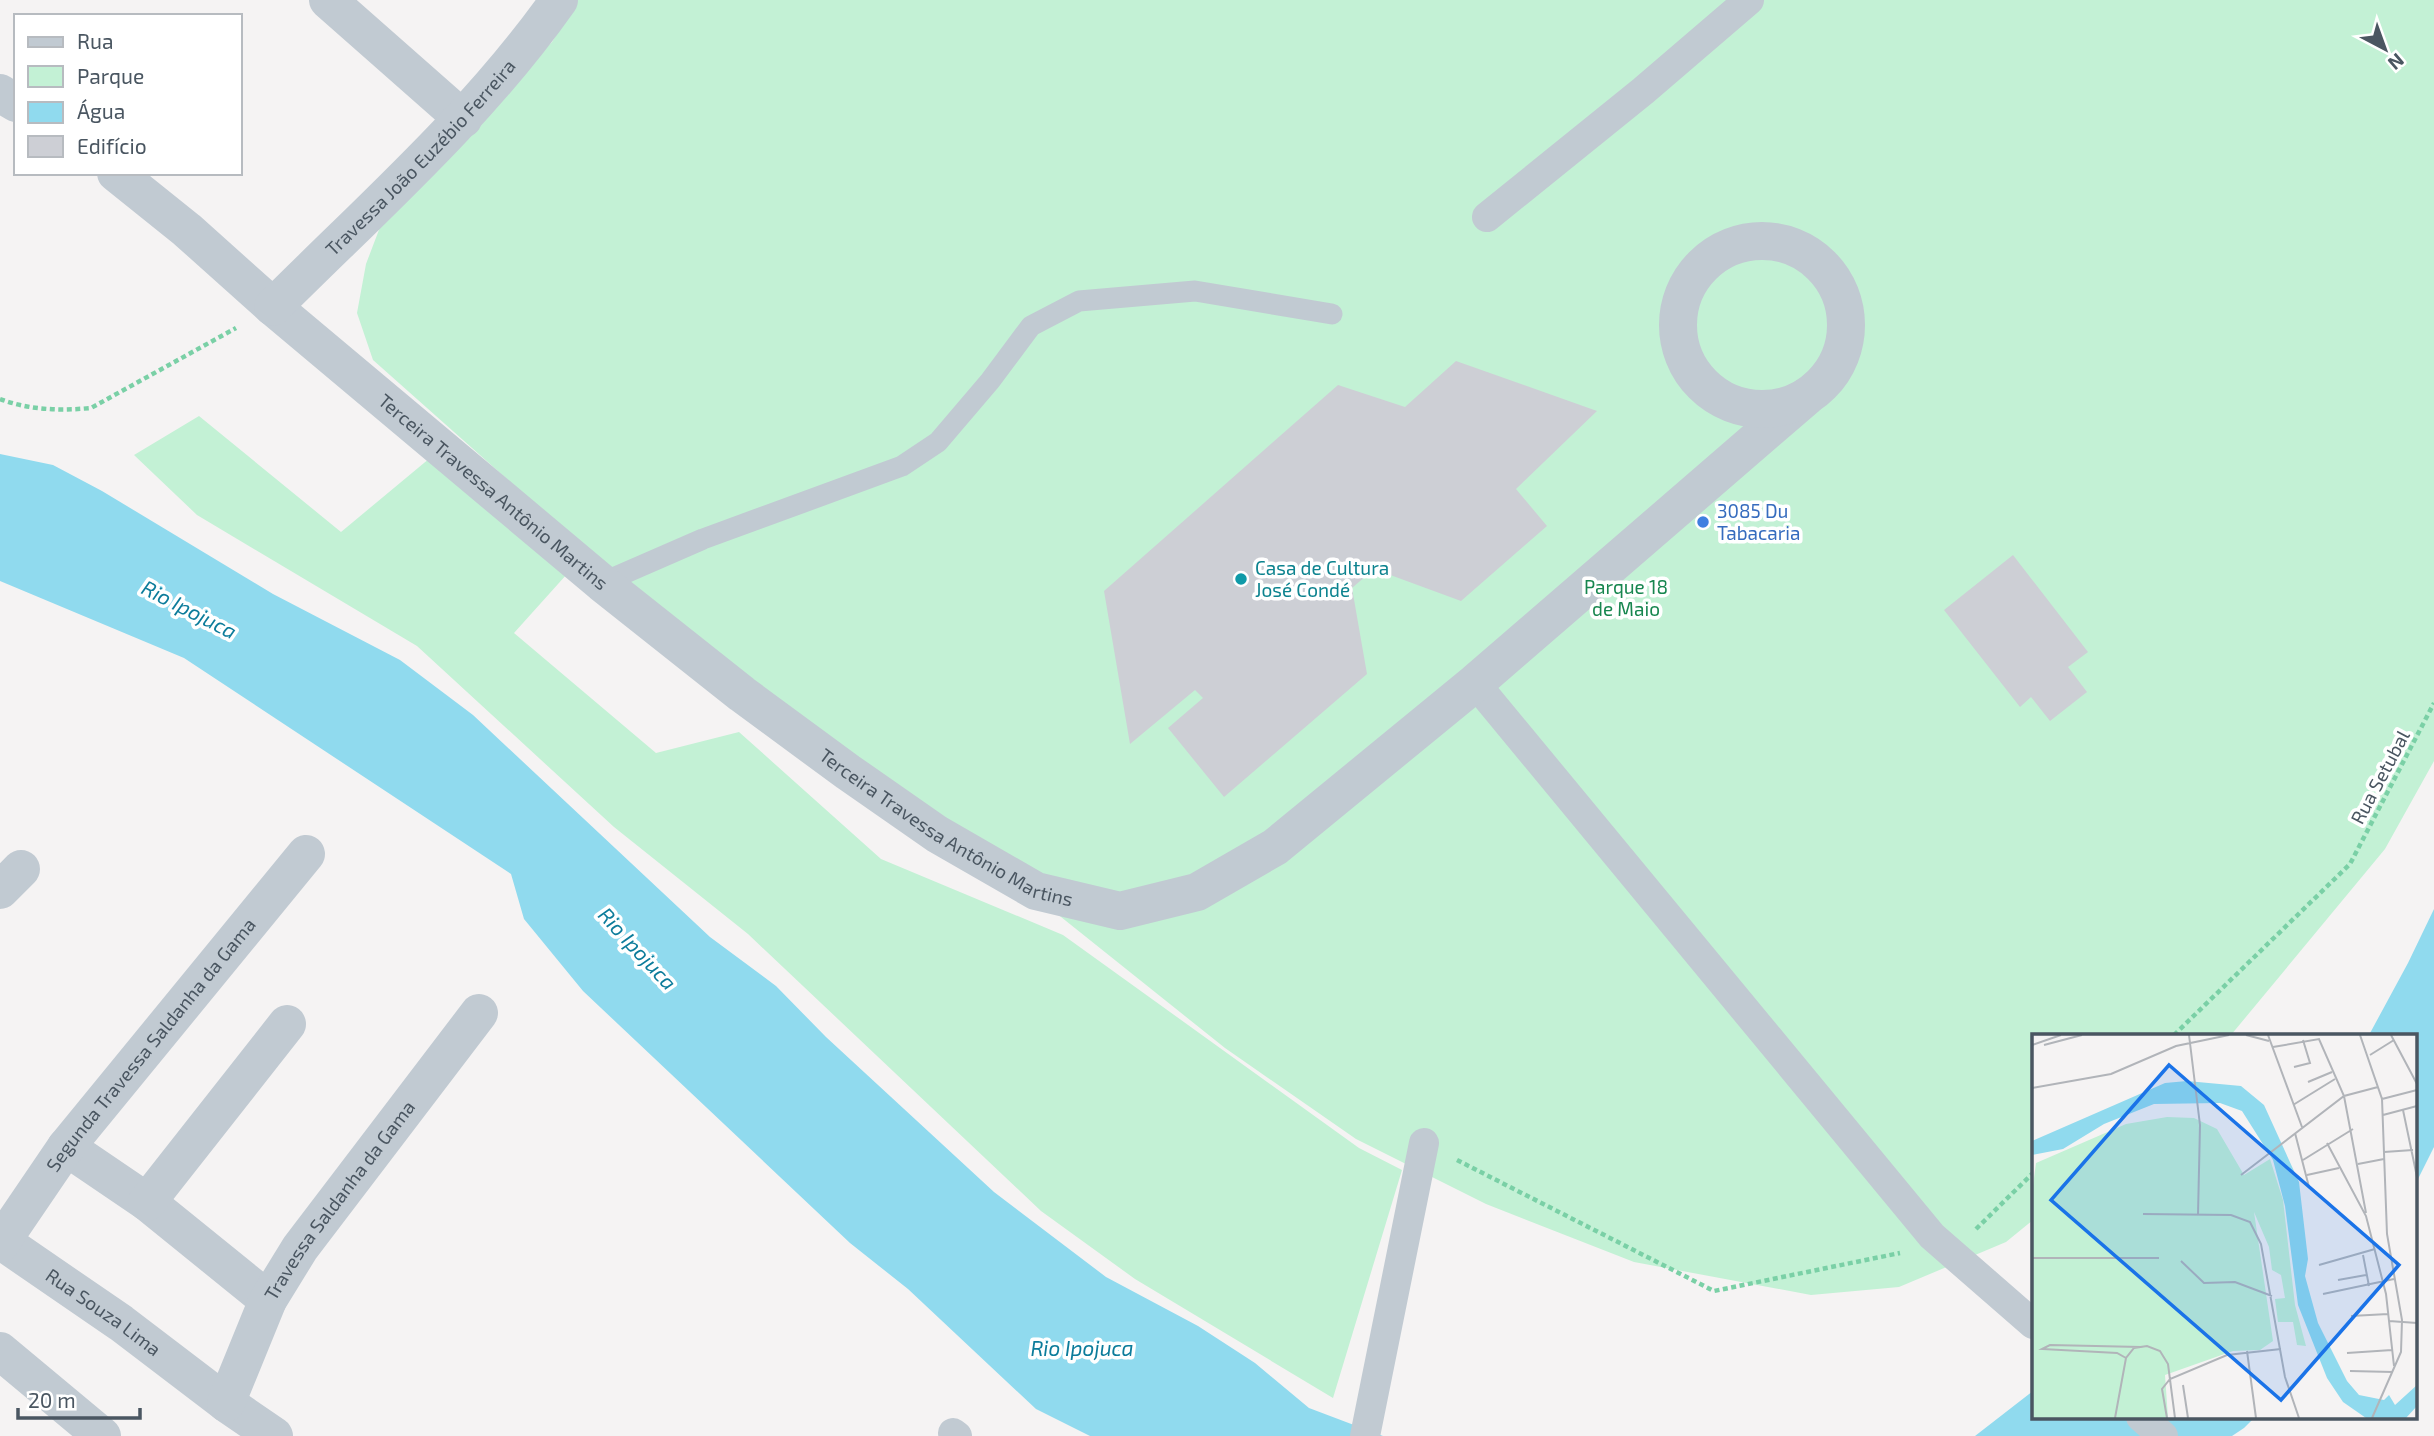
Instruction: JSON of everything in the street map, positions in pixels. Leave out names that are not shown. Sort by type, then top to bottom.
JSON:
[{"type":"street","points":[[328,0],[463,119]]},
{"type":"street","name":"Travessa João Euzébio Ferreira","points":[[274,307],[463,119],[527,45],[559,0]]},
{"type":"street","points":[[1487,217],[1643,91],[1749,0]]},
{"type":"street","name":"Terceira Travessa Antônio Martins","points":[[118,175],[187,230],[274,307],[602,583],[742,694],[937,834],[1036,891],[1120,911],[1197,892],[1275,847],[1475,683],[1806,397]]},
{"type":"street","points":[[1752,241],[1780,242],[1807,252],[1833,280],[1842,297],[1846,324],[1842,353],[1827,378],[1806,397],[1781,407],[1754,409],[1728,402],[1705,387],[1688,367],[1679,341],[1678,314],[1686,288],[1701,266],[1724,249],[1752,241]]},
{"type":"street","points":[[1475,683],[1922,1243],[2032,1323]]},
{"type":"street","name":"Segunda Travessa Saldanha da Gama","points":[[1,1242],[66,1147],[306,854]]},
{"type":"street","name":"Travessa Saldanha da Gama","points":[[226,1403],[268,1300],[326,1211],[479,1013]]},
{"type":"street","points":[[147,1202],[287,1024]]},
{"type":"street","points":[[1365,1436],[1424,1143]]},
{"type":"street","points":[[66,1147],[147,1202],[268,1300]]},
{"type":"street","name":"Rua Souza Lima","points":[[1,1242],[121,1323],[274,1436]]},
{"type":"street","points":[[0,1352],[102,1436]]},
{"type":"street","points":[[2142,1418],[2163,1436]]},
{"type":"lane","points":[[602,583],[703,539],[902,467],[937,442],[990,381],[1031,326],[1079,301],[1195,291],[1332,314]]},
{"type":"path","points":[[0,399],[33,408],[91,408],[274,307]]},
{"type":"path","name":"Rua Setubal","points":[[2176,1034],[2350,864],[2434,703]]},
{"type":"path","points":[[1424,1143],[1714,1291],[1922,1243]]},
{"type":"path","points":[[1974,1231],[2032,1174]]},
{"type":"green space","name":"Parque 18 de Maio","points":[[577,0],[2434,0],[2434,761],[2385,849],[2232,1034],[2032,1034],[2032,1221],[2006,1242],[1899,1287],[1811,1295],[1634,1262],[1486,1204],[1356,1139],[1225,1048],[962,838],[653,609],[373,360],[357,313],[366,264],[393,193],[552,42]]},
{"type":"green space","points":[[199,416],[341,532],[430,458],[567,574],[514,633],[656,753],[739,732],[881,859],[1063,935],[1359,1148],[1402,1170],[1333,1398],[1135,1279],[1041,1211],[748,934],[614,827],[417,646],[197,515],[134,455]]},
{"type":"water","name":"Rio Ipojuca","points":[[0,454],[53,465],[102,491],[273,594],[400,660],[473,715],[710,937],[776,986],[826,1037],[994,1192],[1106,1277],[1198,1326],[1255,1363],[1309,1408],[1383,1436],[1090,1436],[1036,1409],[908,1289],[850,1243],[583,991],[524,919],[511,874],[184,658],[0,581]]},
{"type":"water","points":[[2434,909],[2434,1147],[2416,1183],[2416,1034],[2370,1034]]},
{"type":"water","points":[[2032,1392],[2032,1418],[2254,1418],[2232,1436],[1975,1436]]},
{"type":"building","name":"Casa de Cultura José Condé","points":[[1456,361],[1597,411],[1516,489],[1547,526],[1461,601],[1374,569],[1352,588],[1367,674],[1224,797],[1168,728],[1203,698],[1195,690],[1130,744],[1104,591],[1338,385],[1405,407]]},
{"type":"building","points":[[2013,555],[2088,652],[2068,667],[2087,692],[2050,721],[2031,697],[2020,707],[1944,610]]},
{"type":"place","name":"3085 Du Tabacaria","points":[[1703,522]]},
{"type":"place","name":"Casa de Cultura José Condé","points":[[1241,579]]}]
